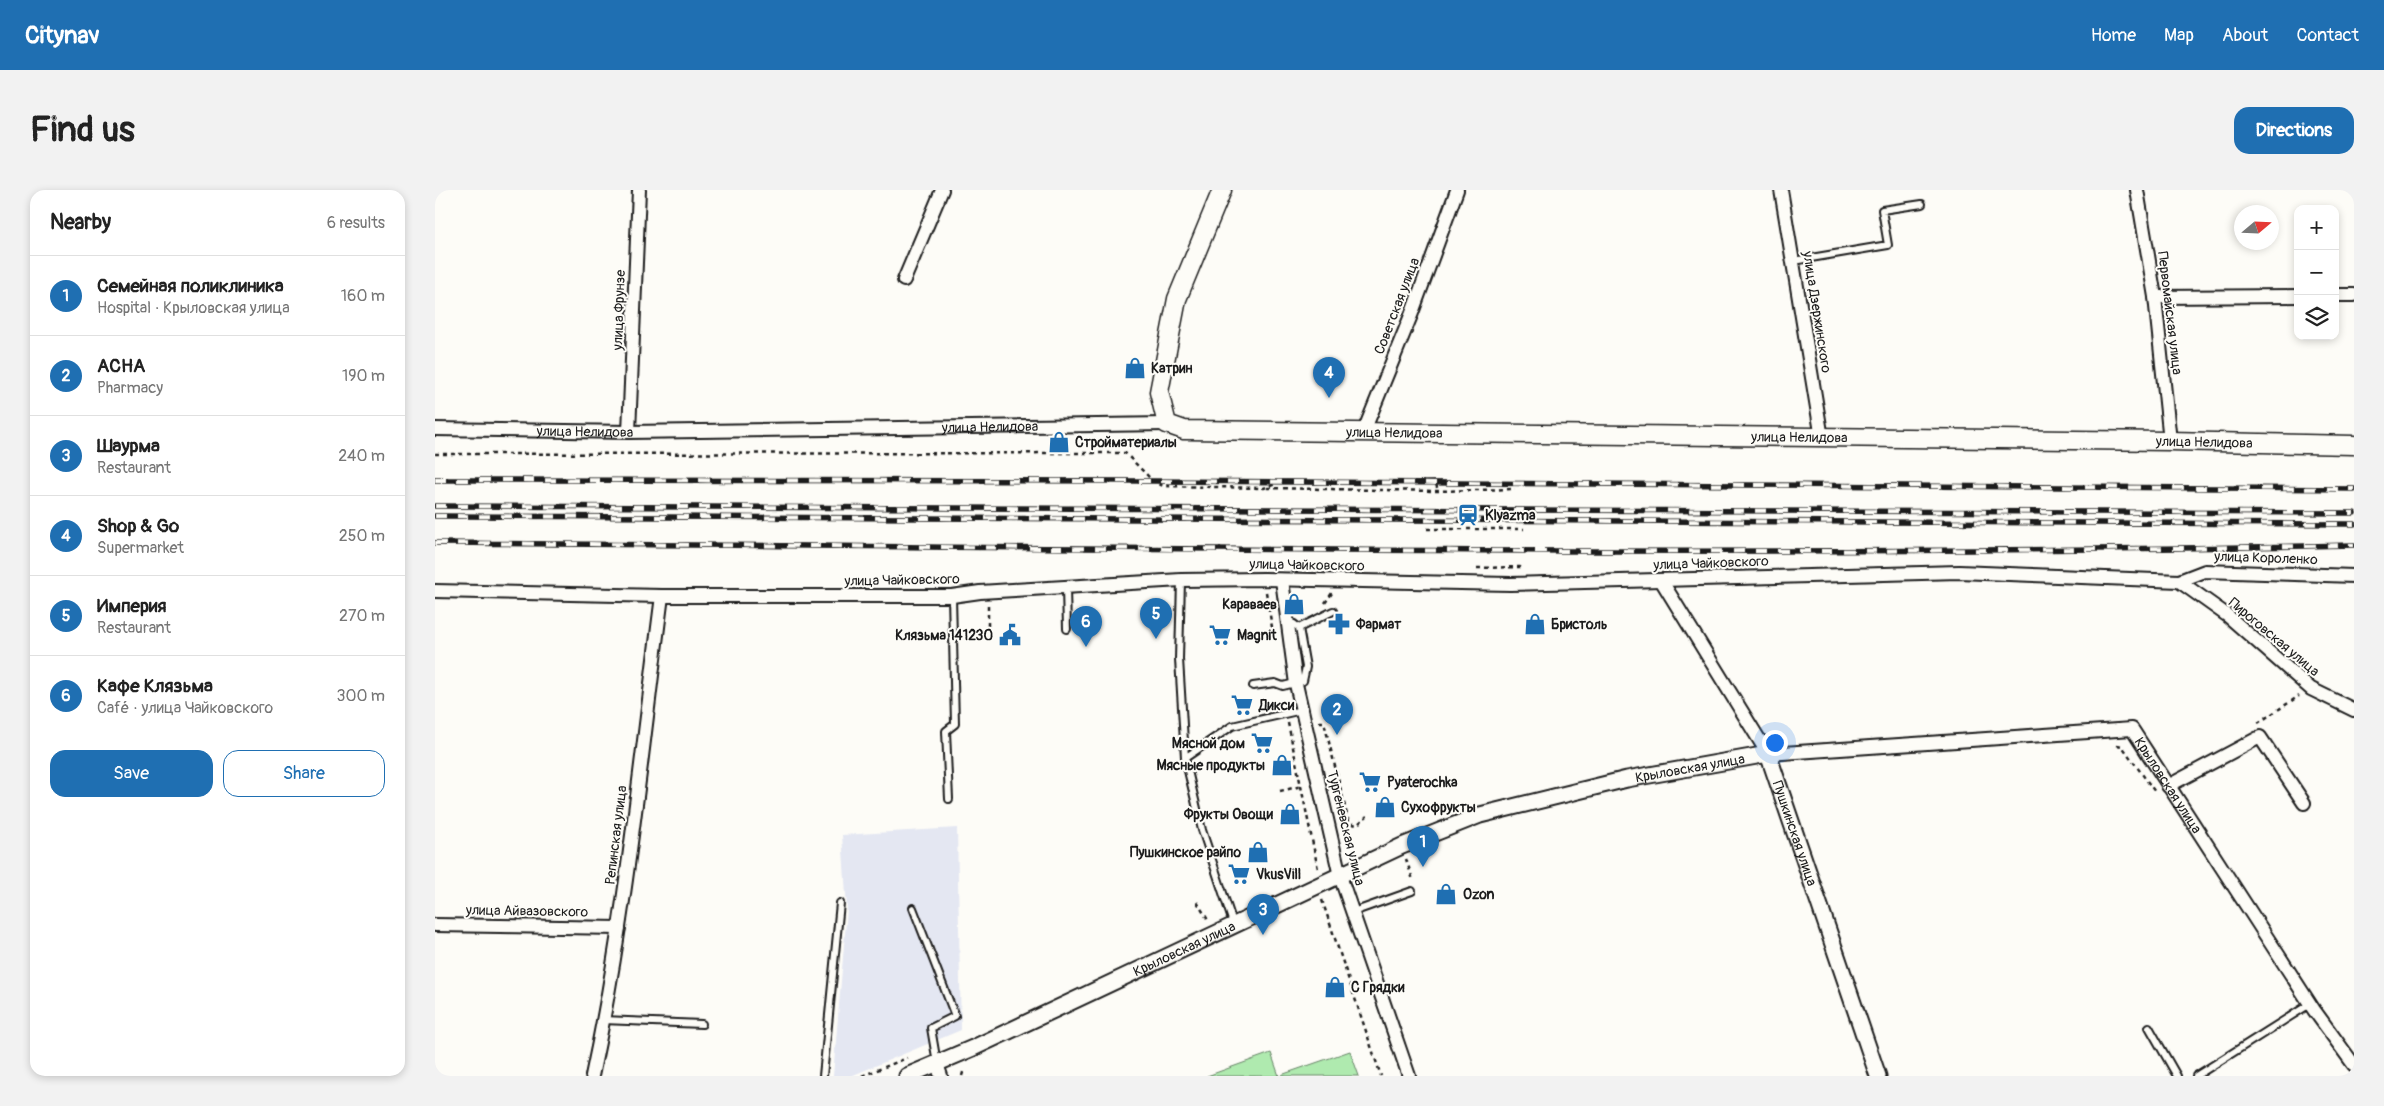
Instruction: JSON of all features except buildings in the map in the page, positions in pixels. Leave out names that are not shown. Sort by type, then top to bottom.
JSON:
[{"type":"main road","points":[[1167,424],[1159,392],[1177,299],[1222,190]]},
{"type":"main road","name":"улица Нелидова","points":[[1167,424],[1185,430],[2170,441],[2354,446]]},
{"type":"street","name":"улица Фрунзе","points":[[629,432],[639,190]]},
{"type":"street","points":[[904,280],[942,190]]},
{"type":"street","name":"Советская улица","points":[[1364,431],[1412,312],[1457,190]]},
{"type":"street","name":"улица Дзержинского","points":[[1781,190],[1823,438]]},
{"type":"street","name":"Первомайская улица","points":[[2137,190],[2155,297],[2170,441]]},
{"type":"street","points":[[2339,295],[2354,295]]},
{"type":"street","points":[[2155,297],[2294,296]]},
{"type":"street","name":"улица Нелидова","points":[[435,430],[629,432],[1167,424]]},
{"type":"street","name":"улица Короленко","points":[[2179,581],[2205,571],[2354,576]]},
{"type":"street","name":"улица Чайковского","points":[[435,591],[662,596],[952,596],[1181,580],[1510,584],[1959,572],[2179,581]]},
{"type":"street","name":"Тургеневская улица","points":[[1282,580],[1293,626],[1296,684],[1340,876],[1409,1076]]},
{"type":"street","name":"Пушкинская улица","points":[[1661,580],[1769,754],[1878,1076]]},
{"type":"street","name":"Пироговская улица","points":[[2179,581],[2228,616],[2311,689],[2354,710]]},
{"type":"street","name":"Репинская улица","points":[[591,1076],[619,928],[662,596]]},
{"type":"street","name":"Крыловская улица","points":[[907,1076],[939,1070],[1402,846],[1480,815],[1627,779],[1769,754],[2131,729],[2310,1004],[2354,1065]]},
{"type":"street","points":[[2168,786],[2260,737],[2304,803]]},
{"type":"street","name":"улица Айвазовского","points":[[435,925],[619,928]]},
{"type":"lane","points":[[1793,261],[1888,245],[1882,210],[1922,204]]},
{"type":"lane","points":[[1181,580],[1179,659],[1185,758],[1202,830],[1234,926]]},
{"type":"lane","points":[[1066,587],[1067,629]]},
{"type":"lane","points":[[949,799],[946,732],[955,724],[952,596]]},
{"type":"lane","points":[[1293,626],[1333,611]]},
{"type":"lane","points":[[1253,686],[1275,683],[1283,686],[1296,684]]},
{"type":"lane","points":[[1185,758],[1232,726],[1287,715],[1302,710]]},
{"type":"lane","points":[[1353,912],[1412,892]]},
{"type":"lane","points":[[823,1076],[839,903]]},
{"type":"lane","points":[[913,908],[955,1016],[931,1028],[939,1070]]},
{"type":"lane","points":[[2196,1076],[2310,1004]]},
{"type":"lane","points":[[603,1020],[702,1024]]},
{"type":"lane","points":[[2149,1027],[2177,1076]]},
{"type":"path","points":[[435,454],[1125,453],[1153,480],[1163,486],[1438,491],[1515,490]]},
{"type":"path","points":[[1264,488],[1276,484]]},
{"type":"path","points":[[1436,484],[1438,491]]},
{"type":"path","points":[[1427,529],[1524,529]]},
{"type":"path","points":[[1481,568],[1520,567]]},
{"type":"path","points":[[1266,588],[1276,647]]},
{"type":"path","points":[[988,592],[988,626]]},
{"type":"path","points":[[1287,715],[1319,868],[1313,871]]},
{"type":"path","points":[[1318,723],[1324,722],[1349,823],[1357,825],[1367,816]]},
{"type":"path","points":[[2115,744],[2122,746],[2155,794]]},
{"type":"path","points":[[1280,791],[1302,786]]},
{"type":"path","points":[[1320,894],[1381,1076]]},
{"type":"path","points":[[1197,902],[1208,920]]},
{"type":"path","points":[[1199,925],[1228,911]]},
{"type":"path","points":[[862,1076],[907,1058]]},
{"type":"shaded area","points":[[957,828],[961,1030],[851,1076],[833,1076],[847,910],[842,835]]},
{"type":"green space","points":[[1350,1051],[1359,1076],[1281,1075]]},
{"type":"green space","points":[[1271,1053],[1279,1076],[1207,1076]]},
{"type":"railway","points":[[435,480],[1153,481],[2354,489]]},
{"type":"railway","points":[[435,506],[2354,513]]},
{"type":"railway","points":[[435,516],[2354,524]]},
{"type":"railway","points":[[435,543],[1635,551],[1875,551],[2354,545]]},
{"type":"place","name":"Катрин","points":[[1135,368]]},
{"type":"place","name":"Shop & Go","points":[[1329,398]]},
{"type":"place","name":"Стройматериалы","points":[[1059,442]]},
{"type":"place","name":"Klyazma","points":[[1468,515]]},
{"type":"place","name":"Караваев","points":[[1294,604]]},
{"type":"place","name":"Фармат","points":[[1339,624]]},
{"type":"place","name":"Бристоль","points":[[1535,624]]},
{"type":"place","name":"Клязьма 141230","points":[[1010,635]]},
{"type":"place","name":"Magnit","points":[[1220,635]]},
{"type":"place","name":"Империя","points":[[1156,639]]},
{"type":"place","name":"Кафе Клязьма","points":[[1086,647]]},
{"type":"place","name":"Дикси","points":[[1242,705]]},
{"type":"place","name":"АСНА","points":[[1337,735]]},
{"type":"place","name":"Мясной дом","points":[[1262,743]]},
{"type":"place","name":"Мясные продукты","points":[[1282,765]]},
{"type":"place","name":"Pyaterochka","points":[[1370,782]]},
{"type":"place","name":"Сухофрукты","points":[[1385,807]]},
{"type":"place","name":"Фрукты Овощи","points":[[1290,814]]},
{"type":"place","name":"Пушкинское райпо","points":[[1258,852]]},
{"type":"place","name":"Семейная поликлиника","points":[[1423,867]]},
{"type":"place","name":"VkusVill","points":[[1239,874]]},
{"type":"place","name":"Ozon","points":[[1446,894]]},
{"type":"place","name":"Шаурма","points":[[1263,935]]},
{"type":"place","name":"С Грядки","points":[[1335,987]]}]
